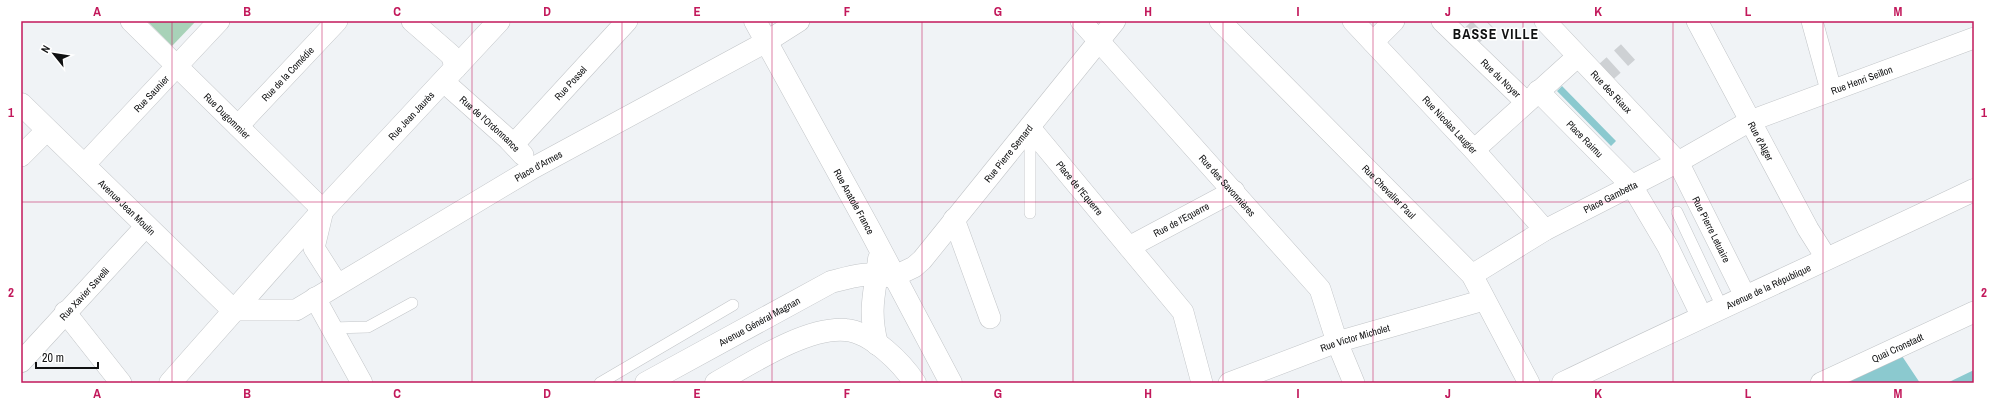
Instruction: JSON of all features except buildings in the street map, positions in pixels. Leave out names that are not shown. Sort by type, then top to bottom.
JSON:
[{"type":"street","name":"Rue Dugommier","points":[[131,21],[323,210]]},
{"type":"street","name":"Rue Saunier","points":[[84,166],[178,67],[219,21]]},
{"type":"street","name":"Rue de la Comédie","points":[[238,126],[337,21]]},
{"type":"street","points":[[412,21],[452,55],[450,75]]},
{"type":"street","name":"Rue Jean Jaurès","points":[[170,383],[323,210],[499,21]]},
{"type":"street","name":"Rue Possel","points":[[514,144],[627,21]]},
{"type":"street","name":"Rue Anatole France","points":[[754,21],[880,249],[885,275]]},
{"type":"street","name":"Place d'Armes","points":[[233,310],[296,310],[337,284],[533,168],[766,42],[799,21]]},
{"type":"street","name":"Rue des Savonnières","points":[[1081,21],[1234,191],[1320,290],[1337,342],[1354,383]]},
{"type":"street","name":"Rue Pierre Semard","points":[[885,275],[914,267],[922,260],[1115,21]]},
{"type":"street","name":"Rue Chevalier Paul","points":[[1220,21],[1472,275],[1484,300],[1530,383]]},
{"type":"street","name":"Rue Nicolas Laugier","points":[[1353,21],[1474,150],[1545,230]]},
{"type":"street","points":[[1373,42],[1394,21]]},
{"type":"street","name":"Rue du Noyer","points":[[1442,21],[1532,96],[1474,150]]},
{"type":"street","name":"Rue des Riaux","points":[[1545,21],[1577,57],[1678,162]]},
{"type":"street","name":"Rue d'Alger","points":[[1697,21],[1808,229],[1827,259]]},
{"type":"street","points":[[1812,21],[1831,90]]},
{"type":"street","name":"Rue Henri Seillon","points":[[1750,121],[1974,38]]},
{"type":"street","points":[[1532,96],[1577,57]]},
{"type":"street","name":"Rue de l'Ordonnance","points":[[450,75],[514,144],[533,168]]},
{"type":"street","name":"Place Raimu","points":[[1532,96],[1632,186]]},
{"type":"street","name":"Avenue Jean Moulin","points":[[21,104],[233,310]]},
{"type":"street","name":"Place Gambetta","points":[[1472,275],[1545,230],[1678,162],[1750,121]]},
{"type":"street","name":"Place de l'Equerre","points":[[1030,128],[1183,312],[1202,383]]},
{"type":"street","points":[[21,156],[47,130]]},
{"type":"street","name":"Rue Pierre Letuaire","points":[[1678,162],[1745,296]]},
{"type":"street","points":[[1632,186],[1668,248],[1702,317]]},
{"type":"street","name":"Avenue de la République","points":[[1563,383],[1745,296],[1974,190]]},
{"type":"street","name":"Rue de l'Equerre","points":[[1129,248],[1234,191]]},
{"type":"street","points":[[323,210],[314,248],[337,284]]},
{"type":"street","points":[[954,219],[990,318]]},
{"type":"street","name":"Rue Xavier Savelli","points":[[21,362],[146,226]]},
{"type":"street","name":"Avenue Général Magnan","points":[[646,383],[831,282],[858,275],[885,275]]},
{"type":"street","points":[[877,344],[872,323],[872,299],[885,275]]},
{"type":"street","points":[[885,275],[951,383]]},
{"type":"street","points":[[315,298],[362,383]]},
{"type":"street","name":"Rue Victor Micholet","points":[[1229,383],[1337,342],[1484,300]]},
{"type":"street","points":[[66,312],[121,383]]},
{"type":"street","name":"Quai Cronstadt","points":[[1821,383],[1974,312]]},
{"type":"street","points":[[716,383],[786,345],[832,330],[847,330],[877,344],[893,356],[909,373],[915,383]]},
{"type":"lane","points":[[1030,128],[1030,213]]},
{"type":"lane","points":[[1677,212],[1722,307]]},
{"type":"lane","points":[[332,328],[368,327],[412,303]]},
{"type":"lane","points":[[600,383],[733,305]]},
{"type":"green space","points":[[147,21],[196,21],[172,46]]},
{"type":"water","points":[[1562,86],[1616,141],[1611,146],[1557,91]]},
{"type":"water","points":[[1900,353],[1920,383],[1835,383]]},
{"type":"water","points":[[1974,370],[1974,383],[1947,383]]},
{"type":"tunnel","points":[[1464,43],[1487,21]]},
{"type":"tunnel","points":[[1598,79],[1628,52]]},
{"type":"district","name":"BASSE VILLE","points":[[1496,34]]}]
